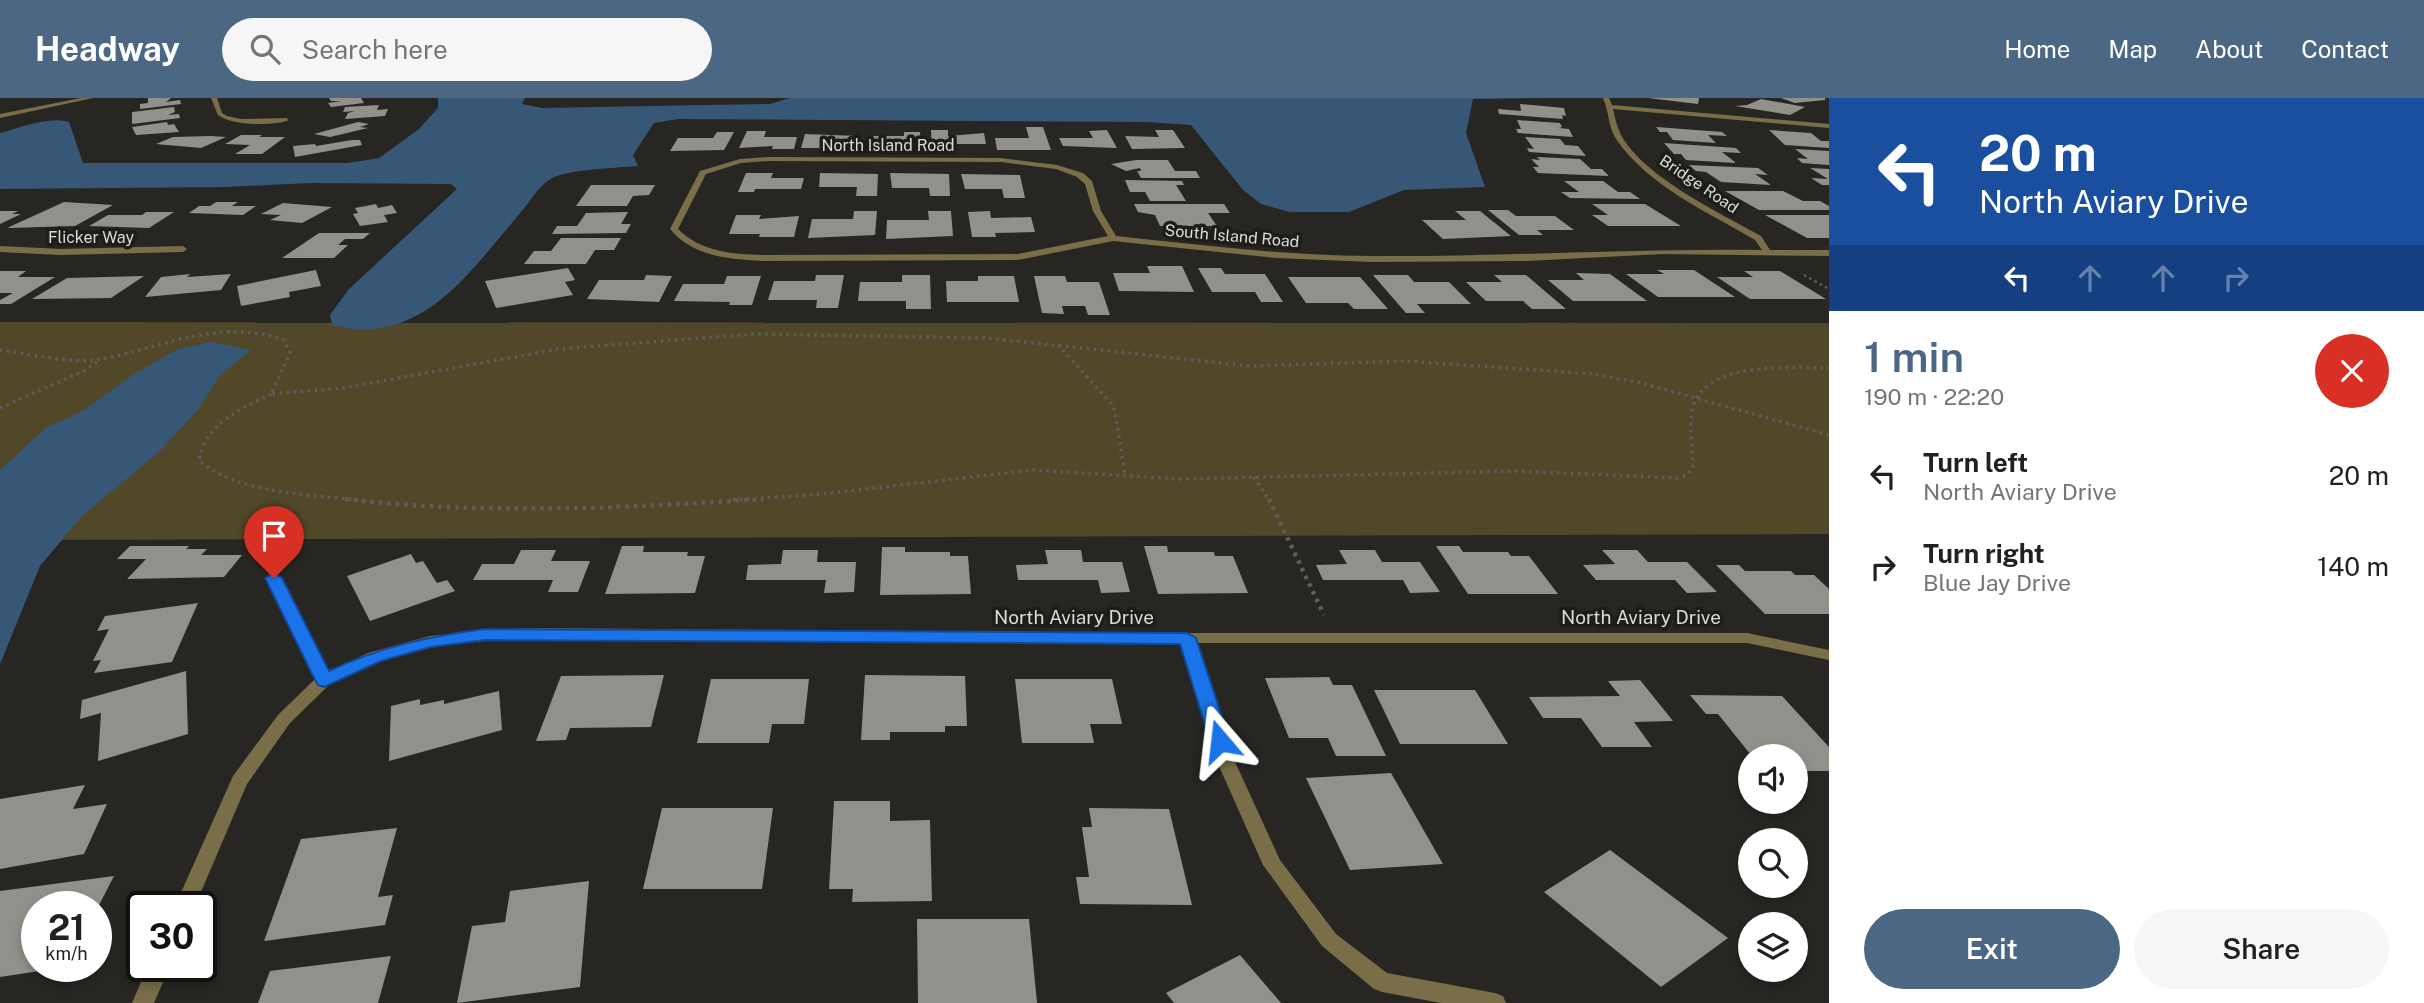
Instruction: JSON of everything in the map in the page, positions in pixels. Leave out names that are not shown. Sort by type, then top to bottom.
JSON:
[{"type":"street","points":[[0,116],[90,98]]},
{"type":"street","points":[[214,98],[219,114],[225,118],[237,121],[286,120]]},
{"type":"street","name":"Bridge Road","points":[[1606,98],[1611,107],[1611,120],[1620,138],[1646,165],[1698,203],[1758,238],[1767,251]]},
{"type":"street","points":[[1611,107],[1829,126]]},
{"type":"street","name":"North Island Road","points":[[696,248],[682,240],[674,229],[703,173],[740,161],[796,159],[1001,160],[1056,167],[1080,175],[1089,183],[1097,211],[1113,238]]},
{"type":"street","name":"South Island Road","points":[[696,248],[733,256],[763,258],[992,258],[1043,254],[1113,238],[1263,254],[1372,259],[1526,258],[1663,251],[1829,253]]},
{"type":"street","name":"Flicker Way","points":[[0,249],[61,252],[183,249]]},
{"type":"street","points":[[274,578],[324,680]]},
{"type":"street","name":"North Aviary Drive","points":[[191,891],[239,781],[284,719],[324,680],[374,657],[430,641],[485,635],[1747,638],[1829,654]]},
{"type":"street","points":[[1187,638],[1227,764],[1273,865],[1329,940],[1382,982],[1495,1003]]},
{"type":"street","points":[[143,1003],[152,982]]},
{"type":"path","points":[[0,350],[99,360],[214,331],[265,332],[284,340],[290,353],[271,394]]},
{"type":"path","points":[[1829,368],[1723,374],[1703,387],[1695,400],[1692,407],[1693,466],[1688,474],[1678,478],[1516,471],[1180,479],[1033,470],[820,494],[720,501],[460,508],[400,506],[230,481],[209,472],[199,460],[200,448],[208,434],[249,405],[271,394],[344,388],[558,349],[754,334],[986,338],[1250,366],[1406,361],[1594,373],[1641,383],[1695,400],[1829,435]]},
{"type":"path","points":[[1058,345],[1111,402],[1115,411],[1125,475]]},
{"type":"path","points":[[0,408],[86,370],[99,360]]},
{"type":"path","points":[[1254,476],[1266,494],[1324,615]]},
{"type":"shaded area","points":[[0,322],[1829,323],[1829,534],[0,540]]},
{"type":"water","points":[[438,98],[525,98],[522,104],[542,108],[770,104],[790,98],[1545,98],[1473,99],[1466,133],[1485,187],[1404,190],[1349,212],[1290,212],[1261,204],[1243,190],[1191,125],[1146,122],[678,119],[654,123],[633,155],[638,166],[578,171],[549,180],[483,258],[441,299],[418,315],[392,325],[364,329],[332,325],[330,315],[349,289],[457,189],[451,184],[310,183],[226,187],[0,189],[0,133],[34,123],[52,120],[69,122],[83,163],[348,163],[379,158],[419,129],[438,108]]},
{"type":"water","points":[[212,342],[251,350],[220,375],[197,411],[160,451],[82,516],[40,566],[0,664],[0,470],[46,428],[83,411],[134,374],[178,349]]},
{"type":"building","points":[[148,98],[171,98],[166,102],[180,100],[181,104],[140,109],[140,104],[148,103]]},
{"type":"building","points":[[329,98],[361,98],[364,103],[331,107],[328,103],[341,101],[331,101]]},
{"type":"building","points":[[1648,98],[1699,98],[1698,104]]},
{"type":"building","points":[[1781,98],[1825,98],[1825,100],[1795,103]]},
{"type":"building","points":[[1761,99],[1805,107],[1790,115],[1735,106],[1747,105]]},
{"type":"building","points":[[1520,104],[1564,108],[1566,116],[1562,115],[1563,119],[1499,114],[1498,109],[1521,111]]},
{"type":"building","points":[[379,105],[377,110],[388,109],[385,116],[345,119],[348,113],[355,111],[343,112],[345,107]]},
{"type":"building","points":[[174,107],[175,112],[168,115],[179,114],[180,118],[132,124],[132,112]]},
{"type":"building","points":[[1517,120],[1560,123],[1562,127],[1559,128],[1569,129],[1573,137],[1518,133],[1516,129],[1521,129]]},
{"type":"building","points":[[167,122],[168,125],[174,124],[179,132],[136,135],[132,127]]},
{"type":"building","points":[[358,122],[369,124],[360,127],[368,128],[330,137],[314,134]]},
{"type":"building","points":[[1026,127],[1043,127],[1051,150],[997,150],[995,138],[1029,138]]},
{"type":"building","points":[[1656,127],[1722,132],[1727,136],[1708,135],[1716,143],[1673,140],[1667,132],[1660,132]]},
{"type":"building","points":[[931,130],[948,130],[948,136],[984,133],[986,144],[954,144],[954,149],[932,149]]},
{"type":"building","points":[[1107,130],[1117,148],[1063,146],[1059,138],[1093,138],[1089,131]]},
{"type":"building","points":[[1155,130],[1173,130],[1185,148],[1132,149],[1125,136],[1159,137]]},
{"type":"building","points":[[1769,130],[1811,133],[1821,141],[1829,141],[1829,148],[1785,145]]},
{"type":"building","points":[[747,131],[766,131],[764,137],[797,137],[794,149],[772,149],[773,146],[739,148]]},
{"type":"building","points":[[717,132],[734,132],[724,150],[670,151],[678,138],[713,138]]},
{"type":"building","points":[[904,132],[920,132],[921,149],[871,146],[872,136],[904,136]]},
{"type":"building","points":[[805,134],[858,136],[857,144],[836,144],[835,148],[801,148]]},
{"type":"building","points":[[241,135],[285,137],[262,154],[235,154],[250,145],[225,144]]},
{"type":"building","points":[[173,137],[226,137],[201,148],[156,144]]},
{"type":"building","points":[[1525,137],[1560,139],[1565,145],[1578,146],[1586,156],[1529,152],[1527,148],[1534,149]]},
{"type":"building","points":[[360,140],[362,145],[295,157],[293,146],[316,146]]},
{"type":"building","points":[[1664,143],[1736,148],[1741,153],[1722,152],[1736,163],[1686,160],[1681,154],[1674,154]]},
{"type":"building","points":[[1795,149],[1829,151],[1829,165],[1802,163],[1797,158],[1808,159]]},
{"type":"building","points":[[1537,157],[1580,159],[1591,169],[1602,169],[1609,176],[1538,173],[1533,167],[1539,167],[1531,159],[1540,160]]},
{"type":"building","points":[[1136,160],[1168,160],[1175,171],[1196,171],[1200,178],[1141,178],[1137,171],[1141,171],[1140,168],[1126,171],[1111,164]]},
{"type":"building","points":[[1688,165],[1758,168],[1768,175],[1755,174],[1771,185],[1721,182]]},
{"type":"building","points":[[1810,168],[1829,169],[1829,185],[1822,185],[1811,178],[1828,179]]},
{"type":"building","points":[[746,173],[773,173],[771,178],[804,178],[801,189],[755,189],[754,192],[738,192]]},
{"type":"building","points":[[820,173],[878,174],[877,196],[856,196],[857,187],[819,187]]},
{"type":"building","points":[[890,173],[949,174],[950,196],[930,196],[929,188],[892,188]]},
{"type":"building","points":[[961,174],[1020,175],[1025,198],[1004,198],[1002,189],[965,189]]},
{"type":"building","points":[[1125,180],[1182,181],[1184,185],[1176,185],[1186,201],[1150,201],[1145,192],[1130,192]]},
{"type":"building","points":[[1564,181],[1603,181],[1618,192],[1630,192],[1640,199],[1570,198],[1561,192],[1579,192]]},
{"type":"building","points":[[591,185],[655,185],[649,195],[633,196],[627,206],[576,206]]},
{"type":"building","points":[[1725,191],[1783,191],[1803,201],[1820,201],[1829,206],[1829,210],[1759,210]]},
{"type":"building","points":[[64,202],[113,205],[75,226],[7,228]]},
{"type":"building","points":[[216,202],[238,202],[232,206],[256,206],[243,215],[189,213],[199,206],[210,206]]},
{"type":"building","points":[[283,203],[332,207],[302,223],[270,220],[281,215],[261,214]]},
{"type":"building","points":[[376,204],[378,208],[392,205],[397,213],[384,215],[388,222],[360,226],[353,214],[358,213],[355,208]]},
{"type":"building","points":[[1134,204],[1224,204],[1230,213],[1208,213],[1217,226],[1160,226],[1155,215],[1138,212]]},
{"type":"building","points":[[1592,204],[1645,204],[1681,226],[1608,226],[1592,215],[1608,215]]},
{"type":"building","points":[[1488,210],[1508,210],[1516,216],[1555,216],[1574,230],[1537,230],[1543,235],[1519,235]]},
{"type":"building","points":[[0,211],[18,211],[12,214],[21,214],[0,224]]},
{"type":"building","points":[[854,211],[877,211],[875,235],[808,238],[812,219],[853,219]]},
{"type":"building","points":[[928,211],[951,211],[953,236],[886,239],[887,220],[929,220]]},
{"type":"building","points":[[990,211],[991,218],[1031,217],[1035,232],[995,233],[996,237],[972,237],[968,212]]},
{"type":"building","points":[[1455,211],[1480,211],[1511,236],[1443,239],[1422,220],[1466,220]]},
{"type":"building","points":[[146,212],[174,212],[149,228],[89,226],[108,215],[142,215]]},
{"type":"building","points":[[628,212],[621,224],[631,224],[626,233],[552,234],[557,226],[577,226],[586,213]]},
{"type":"building","points":[[736,215],[761,215],[759,219],[799,216],[794,237],[759,237],[760,234],[729,234]]},
{"type":"building","points":[[1765,215],[1829,215],[1829,238],[1807,238]]},
{"type":"building","points":[[319,233],[370,233],[363,239],[345,239],[338,245],[348,245],[334,258],[282,258]]},
{"type":"building","points":[[561,238],[621,238],[614,250],[595,250],[586,264],[524,264],[534,251],[551,251]]},
{"type":"building","points":[[1147,266],[1182,266],[1194,292],[1119,291],[1113,273],[1150,273]]},
{"type":"building","points":[[568,268],[575,280],[565,282],[573,295],[496,308],[485,281]]},
{"type":"building","points":[[1198,268],[1221,268],[1225,274],[1265,274],[1283,302],[1261,302],[1255,292],[1212,292]]},
{"type":"building","points":[[316,270],[321,286],[289,292],[290,297],[241,306],[237,286]]},
{"type":"building","points":[[1657,270],[1694,270],[1735,297],[1658,297],[1626,274],[1664,274]]},
{"type":"building","points":[[0,271],[26,271],[18,277],[55,277],[11,304],[0,304],[0,300],[13,293],[0,293]]},
{"type":"building","points":[[1744,271],[1780,271],[1826,299],[1750,299],[1717,277],[1753,277]]},
{"type":"building","points":[[1576,273],[1610,274],[1647,301],[1573,301],[1548,280],[1584,280]]},
{"type":"building","points":[[190,274],[187,277],[231,274],[221,290],[145,297],[161,277]]},
{"type":"building","points":[[646,275],[672,276],[659,302],[587,299],[599,280],[644,280]]},
{"type":"building","points":[[816,275],[844,275],[838,308],[816,308],[817,300],[768,300],[774,281],[815,281]]},
{"type":"building","points":[[902,275],[930,275],[931,309],[906,309],[906,301],[858,301],[860,282],[902,282]]},
{"type":"building","points":[[1373,275],[1408,275],[1414,282],[1449,282],[1471,304],[1417,304],[1425,313],[1406,313]]},
{"type":"building","points":[[1494,275],[1526,275],[1566,309],[1532,309],[1523,301],[1486,301],[1466,282],[1502,282]]},
{"type":"building","points":[[144,276],[111,298],[32,299],[67,278]]},
{"type":"building","points":[[727,276],[761,276],[752,305],[674,301],[683,284],[724,284]]},
{"type":"building","points":[[978,276],[1014,276],[1019,302],[947,302],[946,281],[978,281]]},
{"type":"building","points":[[1034,276],[1065,276],[1067,282],[1099,282],[1110,315],[1088,315],[1085,306],[1062,306],[1064,314],[1042,313]]},
{"type":"building","points":[[1288,277],[1360,277],[1388,309],[1354,309],[1348,303],[1306,303]]},
{"type":"building","points":[[130,546],[189,546],[186,549],[207,549],[201,555],[242,555],[224,577],[127,579],[146,559],[117,559]]},
{"type":"building","points":[[622,546],[644,546],[643,552],[688,552],[687,556],[705,556],[695,593],[605,594]]},
{"type":"building","points":[[1144,546],[1167,546],[1168,552],[1214,552],[1215,556],[1233,556],[1248,593],[1158,594]]},
{"type":"building","points":[[1436,546],[1459,546],[1463,552],[1508,552],[1511,556],[1529,556],[1558,594],[1468,594]]},
{"type":"building","points":[[882,547],[905,547],[905,552],[950,552],[950,556],[968,556],[971,594],[880,595]]},
{"type":"building","points":[[521,550],[556,550],[551,561],[590,561],[578,592],[548,592],[553,580],[473,580],[482,564],[514,564]]},
{"type":"building","points":[[783,550],[818,550],[817,562],[856,562],[854,592],[824,593],[826,580],[746,580],[748,565],[781,564]]},
{"type":"building","points":[[1045,550],[1081,550],[1083,562],[1122,562],[1130,592],[1101,593],[1098,580],[1018,580],[1016,565],[1048,564]]},
{"type":"building","points":[[1339,550],[1375,550],[1382,562],[1420,562],[1440,592],[1410,593],[1403,580],[1323,580],[1316,565],[1347,564]]},
{"type":"building","points":[[1602,550],[1637,550],[1648,562],[1687,562],[1717,592],[1687,593],[1675,580],[1596,580],[1583,565],[1615,564]]},
{"type":"building","points":[[411,554],[416,563],[423,561],[437,583],[447,580],[455,591],[370,621],[347,576]]},
{"type":"building","points":[[1716,565],[1739,565],[1745,571],[1791,571],[1795,575],[1814,575],[1829,589],[1829,614],[1765,614]]},
{"type":"building","points":[[198,603],[172,662],[94,673],[101,660],[93,661],[109,629],[97,631],[105,616]]},
{"type":"building","points":[[186,671],[188,734],[98,761],[101,713],[80,719],[82,700]]},
{"type":"building","points":[[664,675],[651,727],[570,728],[566,740],[536,741],[561,676]]},
{"type":"building","points":[[865,675],[965,676],[967,726],[945,726],[945,732],[890,732],[890,740],[861,740]]},
{"type":"building","points":[[1329,677],[1333,685],[1352,685],[1386,756],[1336,756],[1328,738],[1289,738],[1265,678]]},
{"type":"building","points":[[711,679],[809,679],[804,724],[772,724],[769,743],[697,743]]},
{"type":"building","points":[[1015,679],[1112,679],[1122,724],[1090,724],[1094,743],[1022,743]]},
{"type":"building","points":[[1640,680],[1673,721],[1634,722],[1652,747],[1602,747],[1581,718],[1543,718],[1529,697],[1620,696],[1608,681]]},
{"type":"building","points":[[1374,690],[1475,690],[1508,744],[1400,744]]},
{"type":"building","points":[[499,691],[502,730],[389,761],[391,706],[420,699],[420,705],[444,700],[444,704]]},
{"type":"building","points":[[1690,695],[1782,696],[1829,747],[1829,771],[1808,771],[1808,744],[1742,744],[1718,714],[1706,714]]},
{"type":"building","points":[[1391,773],[1443,864],[1350,870],[1306,778]]},
{"type":"building","points":[[85,785],[73,809],[107,804],[84,854],[0,869],[0,799]]},
{"type":"building","points":[[834,801],[890,801],[890,821],[930,820],[932,901],[852,902],[853,889],[829,889]]},
{"type":"building","points":[[662,808],[773,808],[762,889],[643,889]]},
{"type":"building","points":[[1089,808],[1169,809],[1192,905],[1080,904],[1076,877],[1089,877],[1082,827],[1092,827]]},
{"type":"building","points":[[397,828],[378,897],[393,895],[385,925],[264,941],[301,839]]},
{"type":"building","points":[[1610,850],[1728,938],[1661,987],[1544,892]]},
{"type":"building","points":[[114,876],[106,891],[21,891],[21,974],[0,977],[0,891]]},
{"type":"building","points":[[589,881],[580,987],[457,1003],[472,926],[505,922],[510,891]]},
{"type":"building","points":[[917,919],[1029,919],[1037,1003],[918,1003]]},
{"type":"building","points":[[1240,955],[1281,1003],[1174,1003],[1166,993]]},
{"type":"building","points":[[391,956],[378,1003],[258,1003],[270,971]]},
{"type":"route","points":[[274,578],[324,680],[374,657],[430,641],[521,633],[1187,638],[1220,741]]}]
